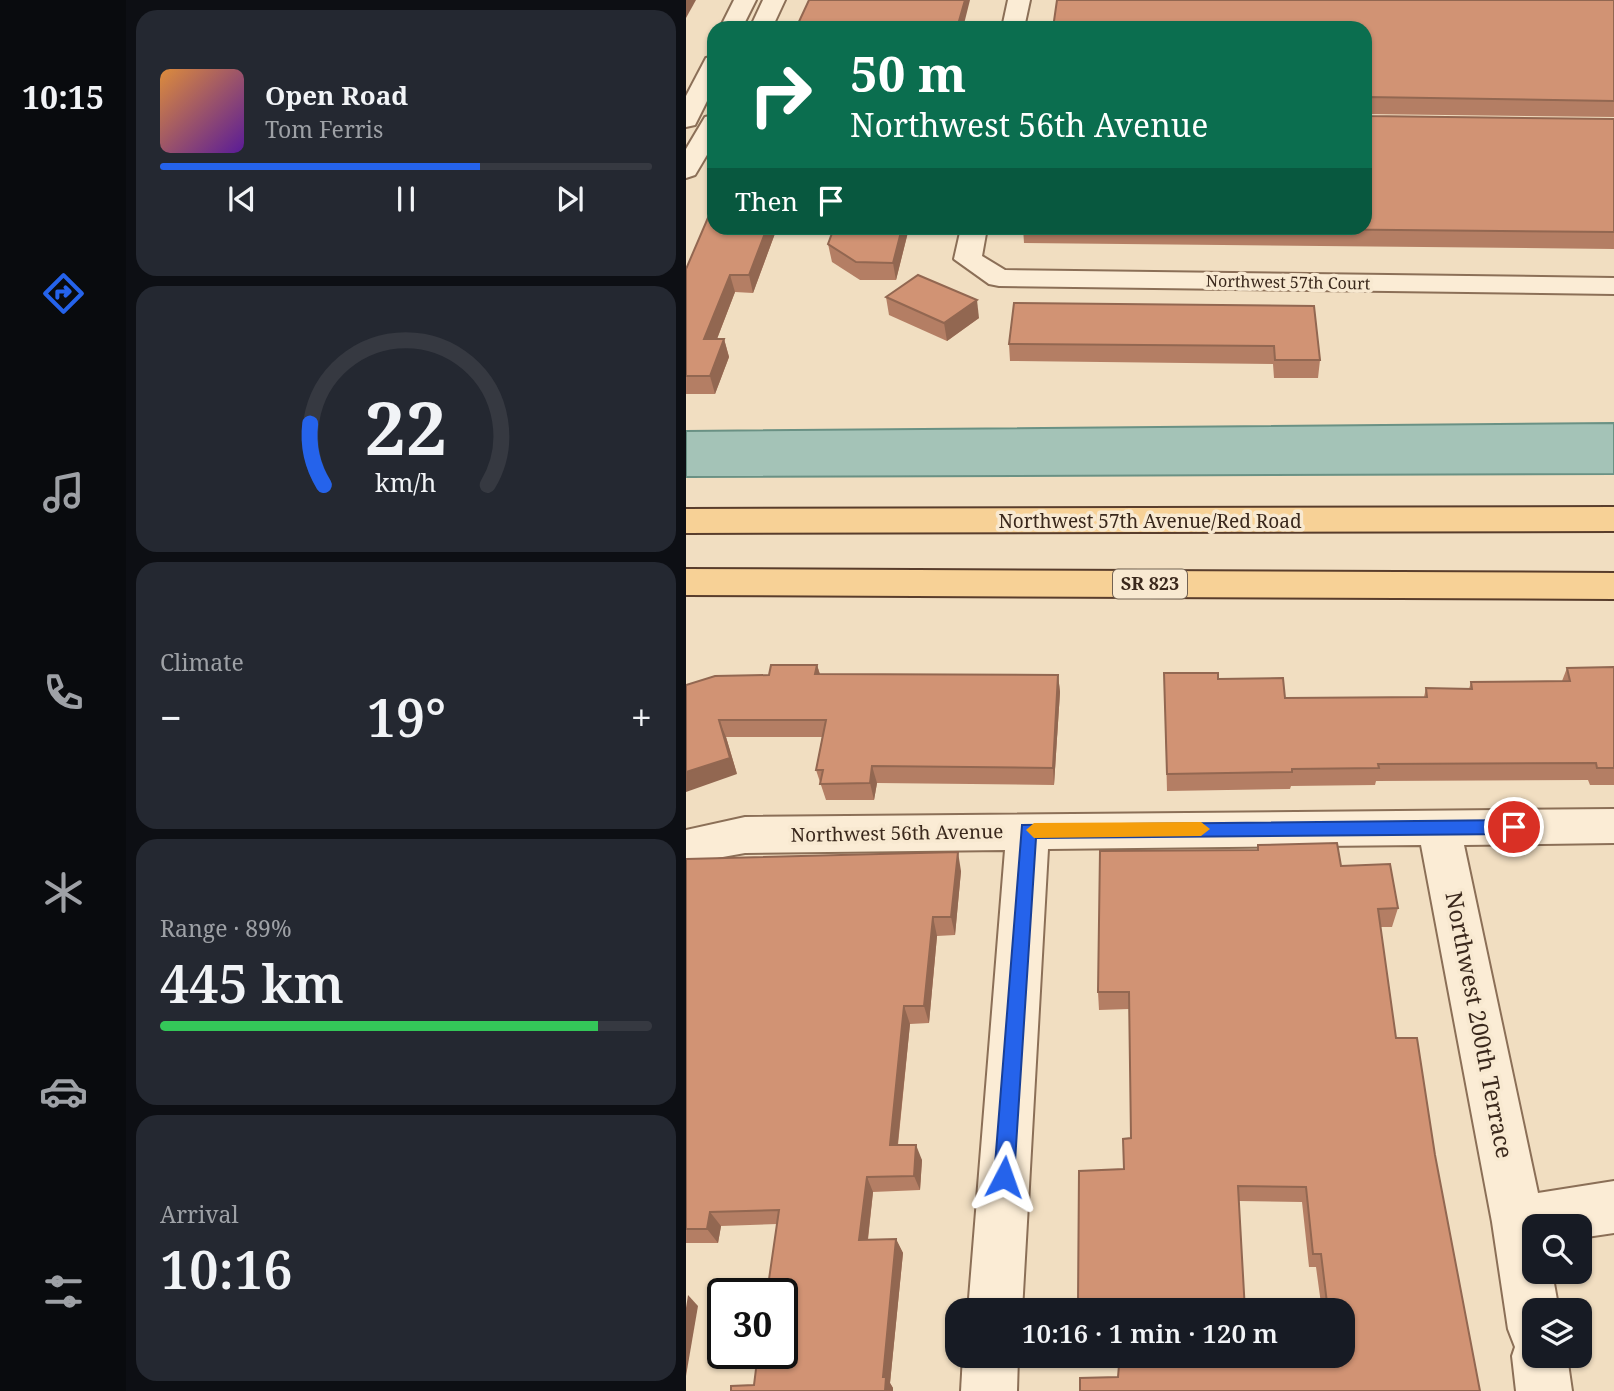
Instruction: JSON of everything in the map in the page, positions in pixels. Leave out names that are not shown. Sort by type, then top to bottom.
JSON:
[{"type":"main road","name":"Northwest 57th Avenue/Red Road","points":[[686,522],[1614,519]]},
{"type":"main road","name":"SR 823","points":[[686,582],[1614,586]]},
{"type":"street","points":[[734,21],[745,0]]},
{"type":"street","points":[[764,21],[774,0]]},
{"type":"street","points":[[1014,21],[1019,0]]},
{"type":"street","points":[[707,78],[686,121],[707,122]]},
{"type":"street","points":[[686,170],[707,134]]},
{"type":"street","name":"Northwest 57th Court","points":[[973,235],[968,259],[999,278],[1614,286]]},
{"type":"street","name":"Northwest 56th Avenue","points":[[686,850],[697,845],[745,835],[1028,830],[1614,827]]},
{"type":"street","name":"Northwest 200th Terrace","points":[[1439,828],[1518,1222],[1530,1298]]},
{"type":"street","points":[[996,1298],[1028,830]]},
{"type":"street","points":[[1518,1222],[1614,1207]]},
{"type":"street","points":[[989,1391],[990,1368]]},
{"type":"street","points":[[1541,1368],[1544,1391]]},
{"type":"shaded area","points":[[1614,423],[1614,474],[686,477],[686,431]]},
{"type":"building","points":[[809,0],[965,0],[959,21],[799,21]]},
{"type":"building","points":[[1057,0],[1614,0],[1614,101],[1372,97],[1372,21],[1054,21]]},
{"type":"building","points":[[1372,116],[1614,119],[1614,232],[1372,230]]},
{"type":"building","points":[[707,220],[707,235],[764,235],[749,275],[730,275],[704,339],[724,339],[710,376],[686,376],[686,269]]},
{"type":"building","points":[[831,235],[900,235],[893,263],[856,262],[828,244]]},
{"type":"building","points":[[918,275],[977,300],[944,323],[886,297]]},
{"type":"building","points":[[1014,303],[1314,306],[1320,360],[1275,360],[1274,346],[1009,344]]},
{"type":"building","points":[[771,665],[817,665],[815,674],[1058,675],[1053,768],[872,766],[870,783],[820,784],[823,770],[816,770],[826,720],[719,720],[730,758],[686,772],[686,685],[715,676],[769,675]]},
{"type":"building","points":[[1614,667],[1614,768],[1597,768],[1596,763],[1378,764],[1379,768],[1167,774],[1164,673],[1218,673],[1218,679],[1283,678],[1285,698],[1427,697],[1426,688],[1472,689],[1471,682],[1570,681],[1567,668]]},
{"type":"building","points":[[1337,843],[1341,866],[1390,864],[1398,908],[1378,909],[1396,1038],[1417,1038],[1435,1155],[1480,1391],[1080,1391],[1080,1378],[1118,1377],[1119,1368],[1355,1368],[1355,1298],[1326,1298],[1321,1254],[1313,1254],[1306,1187],[1238,1186],[1244,1298],[1078,1298],[1079,1171],[1124,1169],[1123,1139],[1131,1138],[1129,992],[1098,992],[1100,851],[1258,850],[1258,845]]},
{"type":"building","points":[[958,852],[951,917],[933,917],[924,1006],[904,1006],[890,1145],[916,1145],[914,1176],[867,1177],[859,1240],[896,1239],[883,1377],[886,1377],[885,1391],[731,1391],[731,1386],[754,1385],[756,1369],[798,1369],[798,1278],[769,1278],[779,1210],[710,1212],[707,1229],[686,1229],[686,859]]},
{"type":"slow traffic","points":[[1034,830],[1201,829]]},
{"type":"route","points":[[1004,1177],[1028,830],[1514,827]]}]
